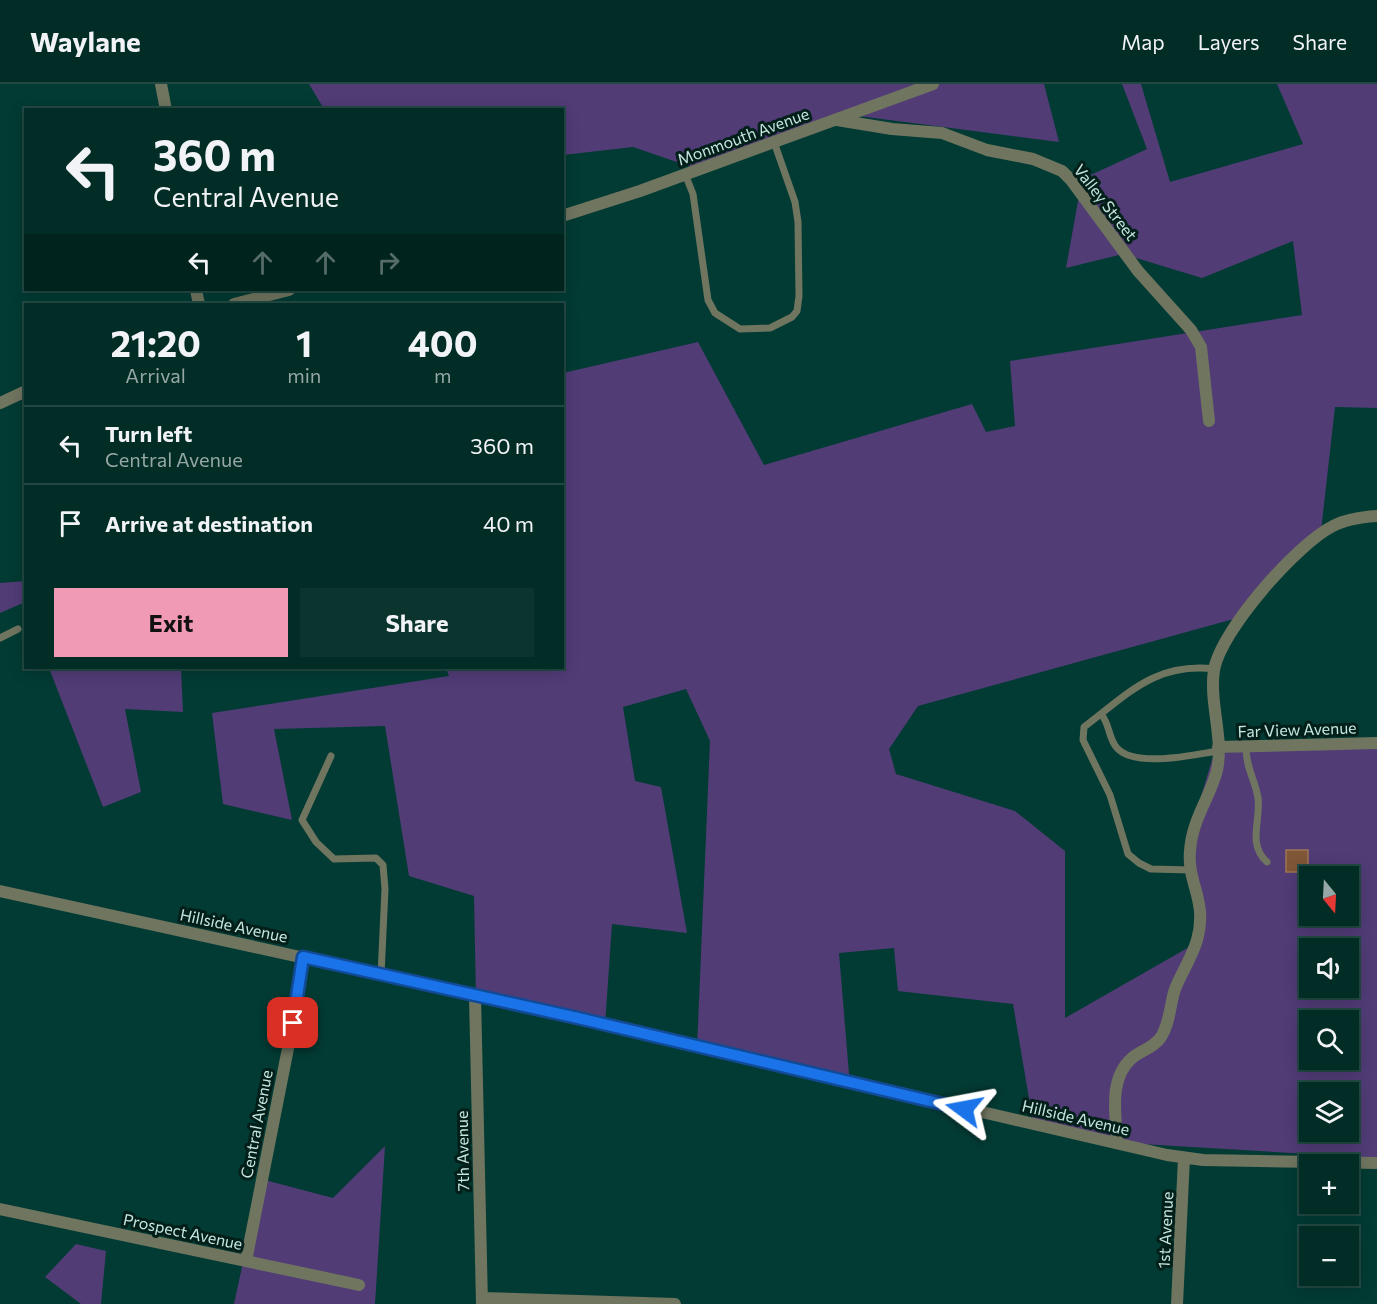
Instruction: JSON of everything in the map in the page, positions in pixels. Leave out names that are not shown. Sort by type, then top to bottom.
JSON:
[{"type":"street","points":[[161,84],[166,108]]},
{"type":"street","name":"Monmouth Avenue","points":[[564,215],[595,207],[933,84]]},
{"type":"street","name":"Valley Street","points":[[837,120],[892,129],[942,133],[987,150],[1033,159],[1062,171],[1138,271],[1191,330],[1202,347],[1209,421]]},
{"type":"street","points":[[238,303],[285,291]]},
{"type":"street","points":[[0,403],[24,392]]},
{"type":"street","points":[[1117,1143],[1115,1106],[1119,1074],[1135,1056],[1148,1049],[1161,1037],[1175,990],[1198,937],[1201,909],[1190,852],[1194,826],[1213,782],[1218,749],[1213,695],[1219,652],[1233,627],[1249,606],[1296,556],[1332,526],[1354,519],[1377,516]]},
{"type":"street","name":"Far View Avenue","points":[[1218,749],[1377,743]]},
{"type":"street","name":"Hillside Avenue","points":[[0,891],[303,957],[1185,1158],[1377,1163]]},
{"type":"street","name":"Central Avenue","points":[[246,1261],[293,1023],[303,957]]},
{"type":"street","name":"7th Avenue","points":[[475,996],[482,1301]]},
{"type":"street","name":"1st Avenue","points":[[1177,1304],[1185,1158]]},
{"type":"street","name":"Prospect Avenue","points":[[0,1209],[359,1285]]},
{"type":"street","points":[[482,1301],[547,1298],[675,1304]]},
{"type":"lane","points":[[686,174],[693,194],[708,300],[715,313],[740,329],[770,328],[792,317],[796,311],[799,296],[798,222],[795,202],[774,142]]},
{"type":"lane","points":[[0,638],[18,629]]},
{"type":"lane","points":[[1192,870],[1151,869],[1128,854],[1110,795],[1083,740],[1084,727],[1146,680],[1188,667],[1215,669]]},
{"type":"lane","points":[[1101,714],[1107,721],[1110,735],[1117,749],[1134,756],[1146,759],[1218,749]]},
{"type":"lane","points":[[1246,747],[1248,771],[1257,795],[1256,845],[1260,856],[1267,862]]},
{"type":"lane","points":[[331,756],[302,820],[316,842],[334,859],[376,858],[383,865],[385,889],[381,975]]},
{"type":"shaded area","points":[[309,84],[1044,84],[1059,142],[851,115],[703,171],[633,147],[564,155],[564,108],[323,108]]},
{"type":"shaded area","points":[[1122,84],[1141,84],[1170,182],[1303,144],[1277,84],[1377,84],[1377,408],[1335,407],[1321,531],[1241,617],[918,706],[889,749],[896,774],[1015,811],[1065,851],[1065,1018],[1198,942],[1189,837],[1214,753],[1377,746],[1377,1158],[1359,1157],[1359,1154],[1310,1154],[1108,1142],[1034,1128],[1013,1004],[898,991],[894,948],[839,953],[850,1086],[697,1048],[710,741],[686,689],[623,707],[635,781],[661,787],[687,933],[612,924],[605,1025],[476,999],[474,896],[409,876],[385,726],[274,729],[292,820],[223,804],[212,713],[449,676],[446,669],[564,669],[564,373],[698,342],[764,465],[972,404],[986,432],[1015,426],[1010,361],[1302,315],[1293,241],[1202,278],[1123,254],[1066,268],[1082,179],[1147,149]]},
{"type":"shaded area","points":[[24,581],[24,606],[23,603],[0,613],[0,583]]},
{"type":"shaded area","points":[[49,669],[181,669],[183,712],[125,709],[141,792],[103,807]]},
{"type":"shaded area","points":[[385,1146],[375,1304],[234,1304],[261,1179],[333,1198]]},
{"type":"shaded area","points":[[76,1244],[106,1251],[101,1304],[81,1304],[45,1277]]},
{"type":"building","points":[[1286,850],[1308,850],[1308,866],[1299,866],[1299,872],[1286,872]]},
{"type":"route","points":[[293,1023],[303,957],[578,1018],[964,1109]]}]
